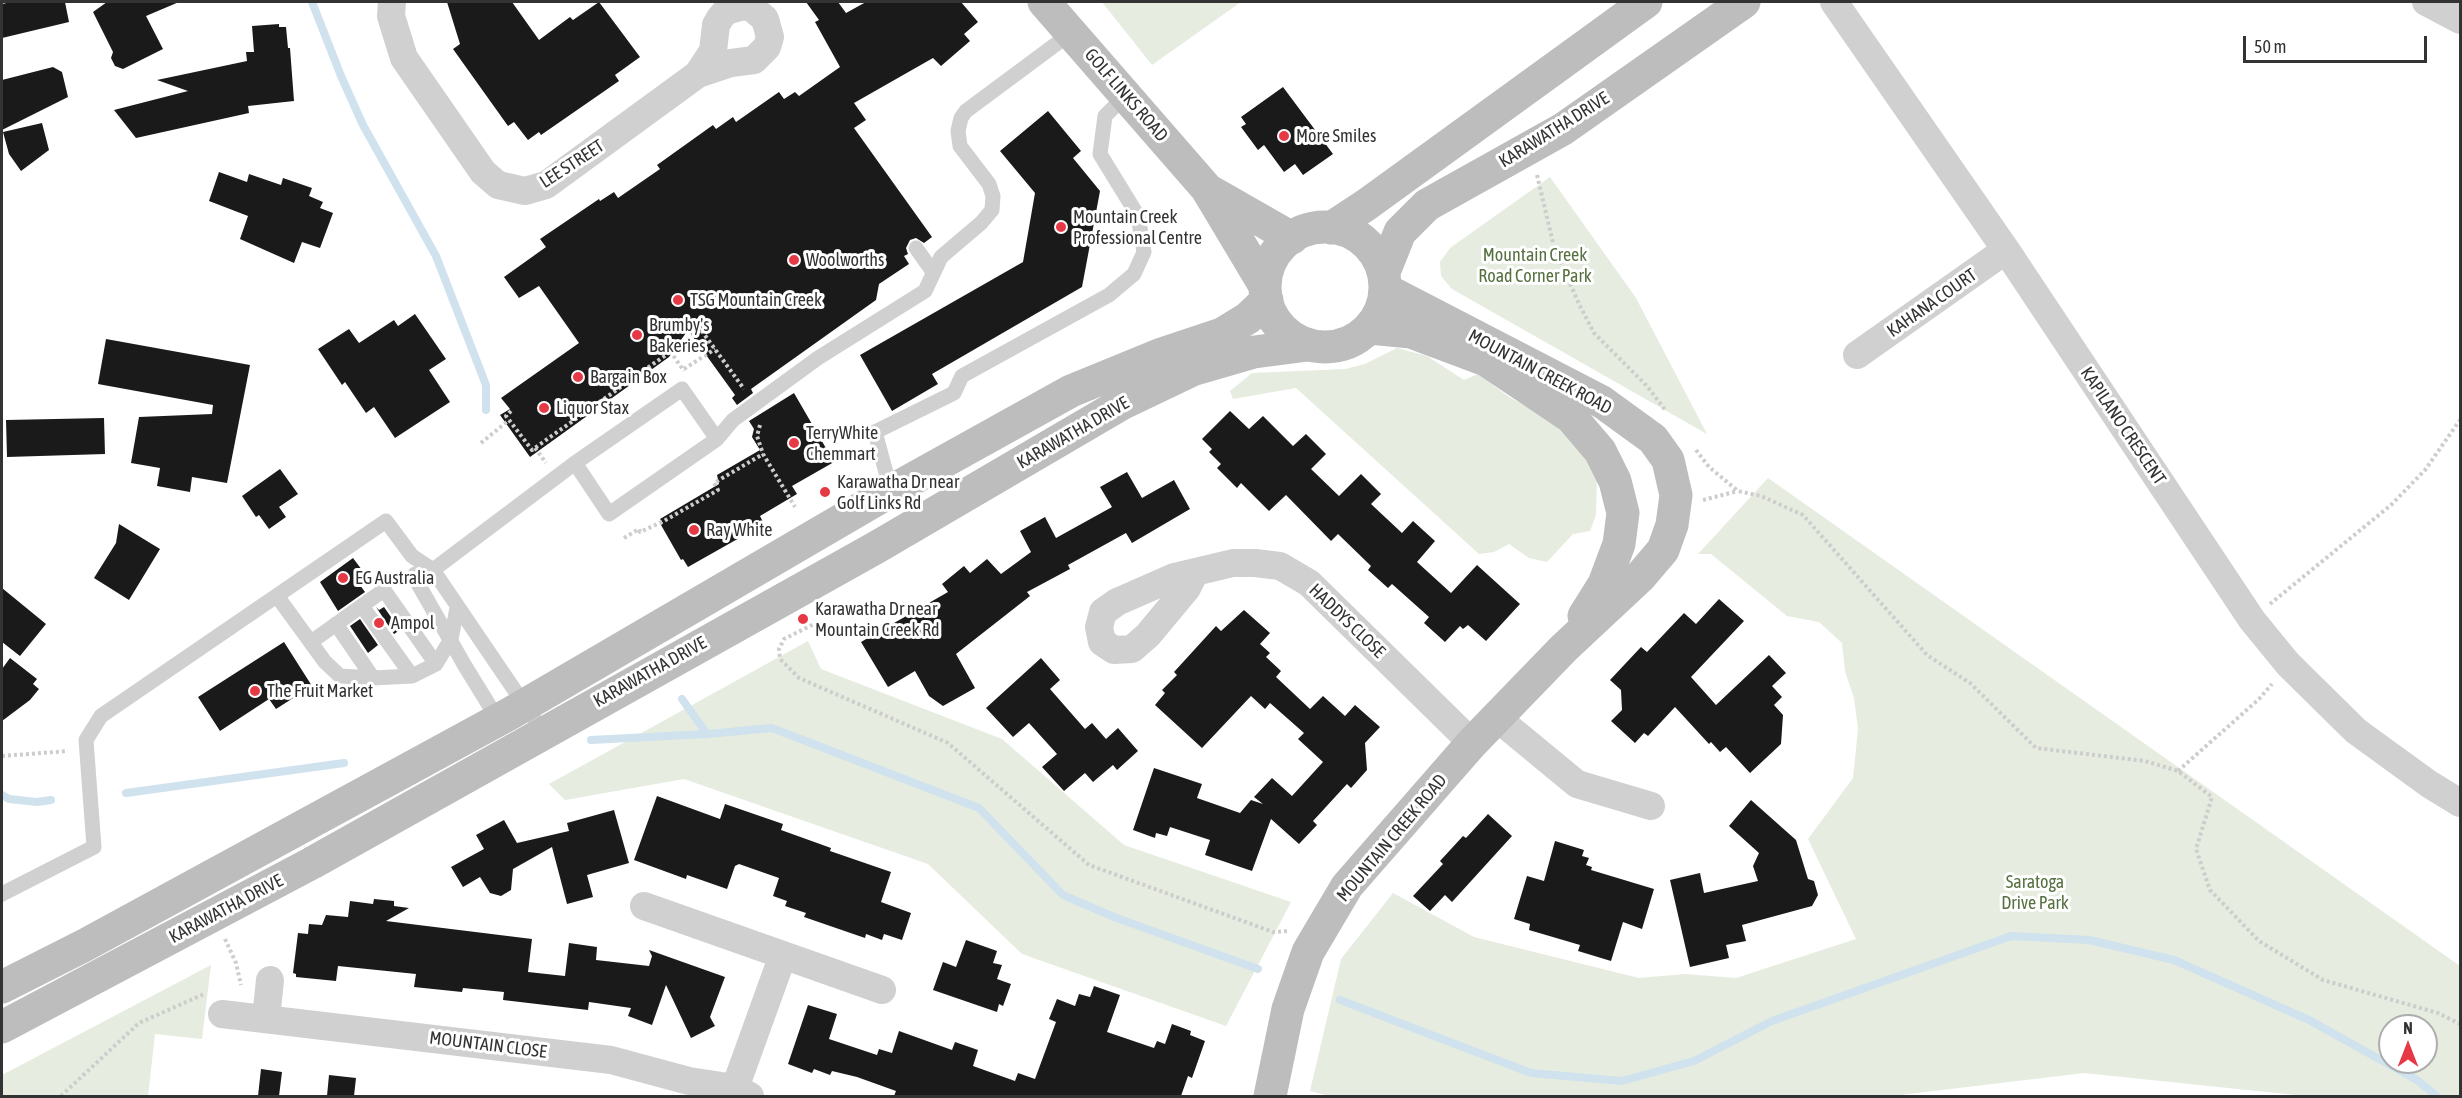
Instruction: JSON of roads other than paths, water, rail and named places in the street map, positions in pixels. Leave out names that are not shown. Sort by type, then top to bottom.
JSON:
[{"type":"main road","name":"GOLF LINKS ROAD","points":[[1044,2],[1207,189],[1266,293]]},
{"type":"main road","points":[[1331,228],[1366,206],[1646,2]]},
{"type":"main road","name":"KARAWATHA DRIVE","points":[[1385,281],[1400,232],[1427,206],[1563,129],[1744,2]]},
{"type":"main road","name":"GOLF LINKS ROAD","points":[[1207,189],[1292,238]]},
{"type":"main road","points":[[1331,228],[1349,232],[1365,242],[1377,255],[1385,281],[1381,310],[1370,328],[1356,339],[1341,345],[1324,347],[1308,345],[1281,327],[1272,315],[1266,293],[1269,268],[1278,251],[1292,238],[1311,229],[1331,228]]},
{"type":"main road","name":"MOUNTAIN CREEK ROAD","points":[[1270,1096],[1288,1009],[1314,942],[1347,886],[1472,743],[1564,648],[1640,577],[1663,550],[1672,525],[1676,495],[1668,460],[1653,439],[1602,402],[1385,281]]},
{"type":"main road","name":"KARAWATHA DRIVE","points":[[2,987],[85,945],[511,712],[891,491],[1071,391],[1159,355],[1222,334],[1248,318],[1266,293]]},
{"type":"main road","name":"MOUNTAIN CREEK ROAD","points":[[1370,328],[1411,332],[1486,360],[1571,417],[1600,451],[1615,481],[1623,513],[1619,544],[1604,584],[1564,648]]},
{"type":"main road","name":"KARAWATHA DRIVE","points":[[2,1027],[312,863],[877,547],[1123,403],[1192,370],[1254,352],[1308,345]]},
{"type":"street","name":"LEE STREET","points":[[392,2],[392,16],[404,58],[483,172],[498,185],[525,191],[546,185],[698,74]]},
{"type":"street","name":"KAPILANO CRESCENT","points":[[1834,2],[2006,250],[2252,620],[2288,664],[2356,731],[2429,784],[2460,803]]},
{"type":"street","name":"KAHANA COURT","points":[[1857,355],[2006,250]]},
{"type":"street","name":"HADDYS CLOSE","points":[[1194,574],[1233,563],[1255,562],[1280,566],[1309,583],[1472,743]]},
{"type":"street","points":[[1497,718],[1577,784],[1651,806]]},
{"type":"street","points":[[644,906],[882,990]]},
{"type":"street","points":[[742,1092],[783,955]]},
{"type":"street","name":"MOUNTAIN CLOSE","points":[[217,1003],[268,1001],[611,1060],[689,1081],[742,1092]]},
{"type":"lane","points":[[575,463],[609,514],[717,439],[733,420],[818,358],[926,291],[941,257],[981,223],[992,210],[993,196],[989,184],[960,146],[958,138],[961,118],[966,111],[1071,33]]},
{"type":"lane","points":[[891,491],[875,432],[954,393],[962,376],[1109,295],[1134,274],[1144,252],[1138,216],[1100,154],[1105,116],[1126,95]]},
{"type":"lane","points":[[916,248],[933,272]]},
{"type":"lane","points":[[417,582],[575,463],[682,389],[717,439]]},
{"type":"lane","points":[[2,894],[94,847],[86,740],[101,716],[386,521],[412,556],[433,570],[457,608],[511,712],[515,748]]},
{"type":"lane","points":[[412,556],[417,582],[465,666],[511,712],[546,731]]},
{"type":"lane","points":[[310,642],[384,590],[436,664]]},
{"type":"lane","points":[[277,596],[310,642],[340,676],[374,678],[412,675],[436,664],[465,666]]},
{"type":"lane","points":[[362,606],[412,675]]},
{"type":"lane","points":[[436,664],[451,639],[457,608]]},
{"type":"lane","points":[[336,624],[374,678]]},
{"type":"waterway","points":[[312,2],[363,125],[436,256],[486,385],[486,410]]},
{"type":"waterway","points":[[682,699],[707,734]]},
{"type":"waterway","points":[[591,740],[772,728],[979,808],[1063,895],[1114,917],[1258,969]]},
{"type":"waterway","points":[[126,793],[344,763]]},
{"type":"waterway","points":[[2,795],[9,799],[37,802],[51,800]]},
{"type":"waterway","points":[[1340,1000],[1531,1073],[1622,1081],[1694,1061],[1772,1021],[2011,936],[2089,940],[2174,960],[2309,1020],[2417,1080],[2437,1096]]},
{"type":"place","name":"More Smiles","points":[[1284,136]]},
{"type":"place","name":"Mountain Creek Professional Centre","points":[[1061,227]]},
{"type":"place","name":"Woolworths","points":[[794,260]]},
{"type":"place","name":"TSG Mountain Creek","points":[[678,300]]},
{"type":"place","name":"Brumby's Bakeries","points":[[637,335]]},
{"type":"place","name":"Bargain Box","points":[[578,377]]},
{"type":"place","name":"Liquor Stax","points":[[544,408]]},
{"type":"place","name":"TerryWhite Chemmart","points":[[794,443]]},
{"type":"place","name":"Karawatha Dr near Golf Links Rd","points":[[825,492]]},
{"type":"place","name":"Ray White","points":[[694,530]]},
{"type":"place","name":"EG Australia","points":[[343,578]]},
{"type":"place","name":"Karawatha Dr near Mountain Creek Rd","points":[[803,619]]},
{"type":"place","name":"Ampol","points":[[379,623]]},
{"type":"place","name":"The Fruit Market","points":[[255,691]]},
{"type":"park label","name":"Mountain Creek Road Corner Park","points":[[1535,265]]},
{"type":"park label","name":"Saratoga Drive Park","points":[[2035,892]]}]
